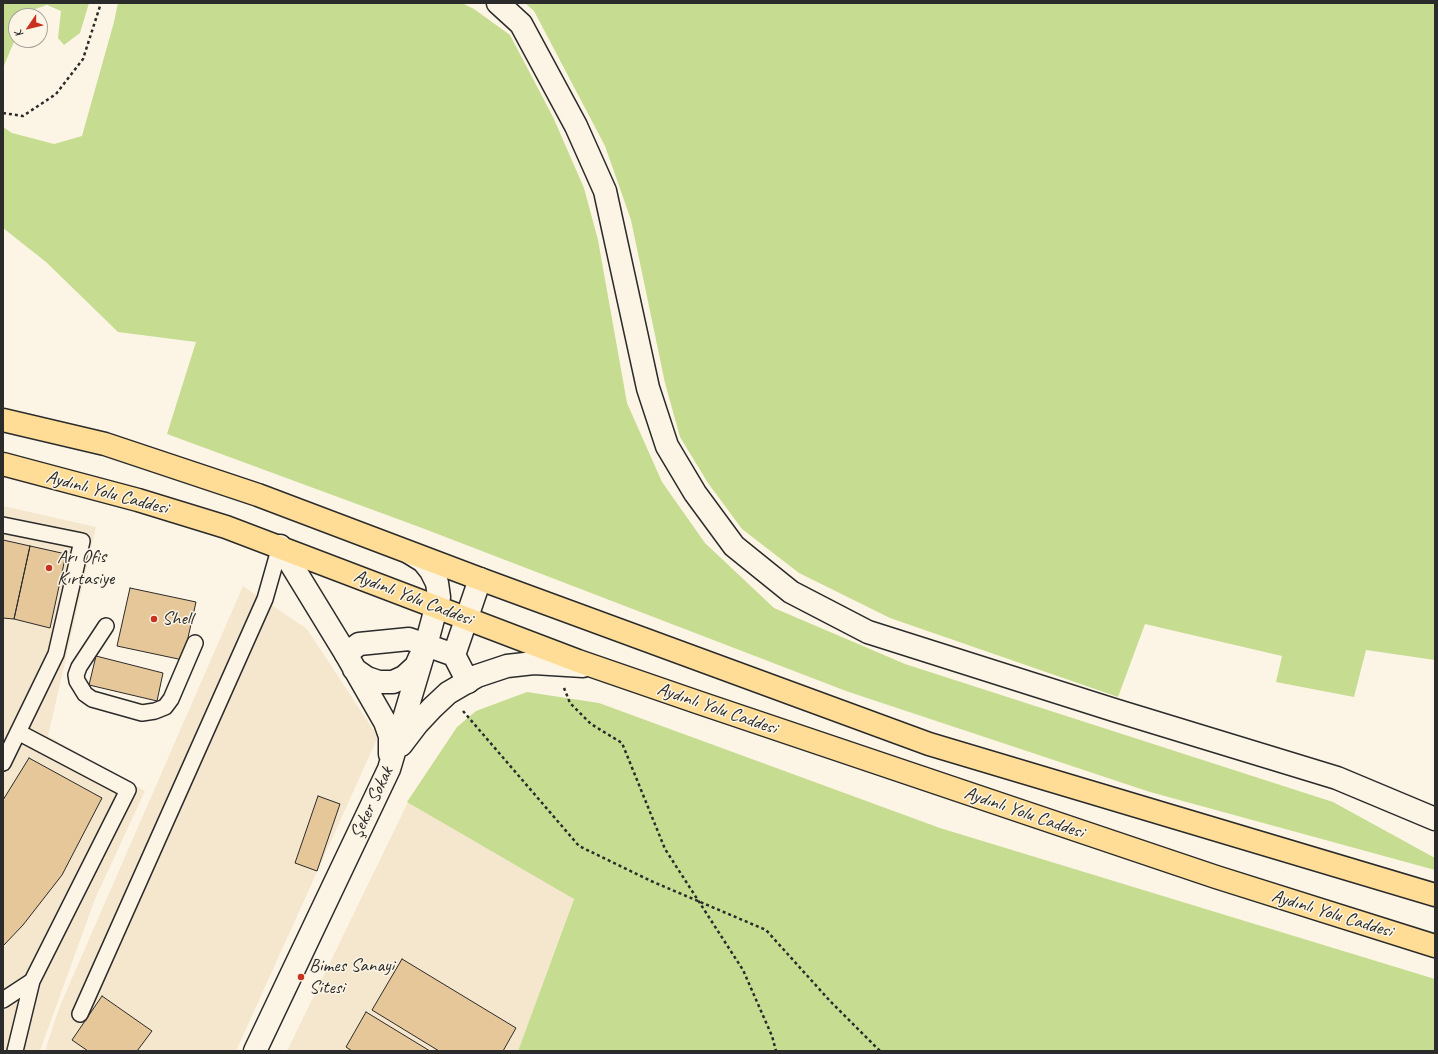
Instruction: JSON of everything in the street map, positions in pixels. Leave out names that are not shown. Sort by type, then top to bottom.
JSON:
[{"type":"main road","name":"Aydınlı Yolu Caddesi","points":[[3,420],[105,444],[258,495],[407,552],[929,744],[1435,895]]},
{"type":"main road","name":"Aydınlı Yolu Caddesi","points":[[3,464],[138,500],[226,527],[280,546],[598,668],[1216,878],[1435,946]]},
{"type":"street","points":[[498,3],[521,24],[576,126],[605,191],[648,388],[667,446],[695,493],[734,546],[791,592],[868,632],[1107,708],[1337,778],[1435,819]]},
{"type":"street","points":[[280,546],[385,722],[390,736],[391,748],[389,769]]},
{"type":"street","name":"Şeker Sokak","points":[[255,1051],[389,769],[439,597],[437,583],[431,571],[423,561],[407,552]]},
{"type":"street","points":[[454,655],[480,579]]},
{"type":"street","points":[[350,661],[359,644],[409,639],[454,655],[468,682]]},
{"type":"street","points":[[350,661],[367,678],[379,682],[393,682],[404,677],[416,666],[426,645]]},
{"type":"street","points":[[389,769],[404,741],[417,724],[448,694],[477,676],[507,666],[534,662],[598,668]]},
{"type":"lane","points":[[3,525],[82,541],[56,654],[3,763]]},
{"type":"lane","points":[[80,1014],[265,599],[280,546]]},
{"type":"lane","points":[[106,626],[79,667],[76,675],[77,681],[84,694],[92,699],[142,713],[155,711],[165,707],[171,700],[195,643]]},
{"type":"lane","points":[[15,1051],[32,981],[128,790],[18,732]]},
{"type":"lane","points":[[3,1000],[32,981]]},
{"type":"path","points":[[3,113],[23,116],[56,94],[83,59],[101,3]]},
{"type":"path","points":[[534,662],[564,688],[570,703],[591,724],[622,743],[665,849],[743,970],[772,1036],[776,1051]]},
{"type":"path","points":[[448,694],[579,846],[651,881],[766,930],[830,1000],[880,1051]]},
{"type":"shaded area","points":[[3,506],[96,527],[48,736],[145,791],[95,899],[40,1051],[3,1051]]},
{"type":"shaded area","points":[[243,586],[307,629],[378,737],[236,1051],[45,1051],[59,1008]]},
{"type":"shaded area","points":[[408,802],[574,898],[518,1051],[287,1051]]},
{"type":"green space","points":[[3,3],[89,3],[80,33],[64,45],[58,38],[61,11],[47,5],[38,8],[8,8],[8,48],[11,48],[3,68]]},
{"type":"green space","points":[[118,3],[462,3],[474,9],[510,35],[553,117],[584,188],[598,240],[627,403],[662,482],[705,543],[774,608],[905,664],[1333,802],[1435,858],[1435,870],[1150,792],[846,691],[422,528],[167,434],[196,342],[118,332],[46,262],[3,228],[3,127],[12,133],[54,144],[82,136]]},
{"type":"green space","points":[[525,3],[1435,3],[1435,660],[1366,650],[1354,697],[1276,682],[1282,656],[1145,624],[1118,697],[890,618],[799,573],[742,529],[708,483],[680,437],[665,383],[631,220],[605,146],[534,11]]},
{"type":"green space","points":[[527,692],[599,703],[940,828],[1435,979],[1435,1051],[518,1051],[574,899],[407,802],[457,727],[476,711]]},
{"type":"building","points":[[3,540],[30,546],[14,619],[3,618]]},
{"type":"building","points":[[30,546],[66,554],[50,628],[14,619]]},
{"type":"building","points":[[130,588],[196,602],[183,660],[117,646]]},
{"type":"building","points":[[96,656],[163,673],[157,701],[89,685]]},
{"type":"building","points":[[29,758],[102,798],[62,875],[23,925],[3,946],[3,800]]},
{"type":"building","points":[[318,796],[340,804],[317,871],[295,863]]},
{"type":"building","points":[[402,959],[516,1028],[503,1051],[439,1051],[372,1010]]},
{"type":"building","points":[[102,996],[152,1031],[137,1051],[88,1051],[72,1040]]},
{"type":"building","points":[[366,1012],[430,1051],[352,1051],[346,1047]]},
{"type":"place","name":"Arı Ofis Kırtasiye","points":[[49,568]]},
{"type":"place","name":"Shell","points":[[154,619]]},
{"type":"place","name":"Bimes Sanayi Sitesi","points":[[301,977]]}]
